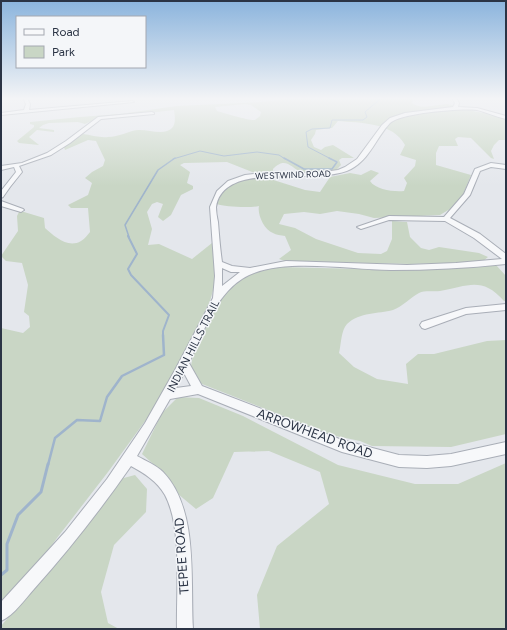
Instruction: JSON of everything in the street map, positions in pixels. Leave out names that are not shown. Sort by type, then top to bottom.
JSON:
[{"type":"street","points":[[1,168],[16,166],[53,152],[87,127]]},
{"type":"street","name":"WESTWIND ROAD","points":[[217,297],[219,276],[212,207],[218,193],[227,184],[238,179],[253,176],[318,175],[344,171],[354,166],[361,160],[383,127]]},
{"type":"street","points":[[446,219],[467,195],[477,170],[491,165],[506,167]]},
{"type":"street","points":[[1,196],[18,172],[16,166]]},
{"type":"street","points":[[1,203],[20,210]]},
{"type":"street","points":[[361,227],[389,218],[446,219],[477,236],[506,258]]},
{"type":"street","name":"INDIAN HILLS TRAIL","points":[[1,613],[66,543],[94,507],[128,458],[167,395],[217,297],[234,280],[251,270],[272,265],[294,264],[416,268],[462,266],[506,261]]},
{"type":"street","points":[[218,263],[231,269],[251,270]]},
{"type":"street","points":[[425,325],[466,311],[506,307]]},
{"type":"street","points":[[167,395],[198,388],[184,363]]},
{"type":"street","name":"ARROWHEAD ROAD","points":[[198,388],[342,446],[399,461],[426,462],[451,460],[506,448]]},
{"type":"street","name":"TEPEE ROAD","points":[[128,458],[159,478],[169,490],[176,505],[182,533],[185,629]]},
{"type":"green space","points":[[34,127],[54,130],[54,132],[37,130],[29,137],[39,145],[19,143],[17,141]]},
{"type":"green space","points":[[333,127],[316,130],[311,140],[314,147],[321,150],[325,147],[333,145],[354,158],[342,158],[339,160],[341,165],[337,170],[304,174],[285,163],[277,165],[273,169],[273,173],[257,174],[227,162],[184,163],[180,165],[190,172],[187,183],[193,186],[193,189],[181,195],[171,215],[163,221],[158,217],[163,204],[157,202],[152,204],[147,212],[152,229],[148,245],[159,244],[192,259],[212,243],[215,265],[214,287],[210,301],[180,362],[148,417],[28,578],[1,604],[1,328],[23,333],[30,327],[29,316],[24,312],[28,285],[22,263],[6,261],[1,256],[18,231],[17,216],[19,212],[44,218],[45,228],[66,243],[76,243],[81,241],[90,232],[88,208],[71,208],[68,205],[88,195],[92,183],[85,178],[103,166],[105,160],[96,141],[88,140],[65,150],[64,147],[83,134],[105,137],[116,136],[138,130],[165,132],[172,128]]},
{"type":"green space","points":[[382,127],[506,127],[506,140],[499,140],[494,145],[491,151],[494,159],[491,158],[471,138],[458,137],[455,139],[458,146],[439,146],[436,153],[436,165],[471,175],[463,195],[450,209],[440,215],[374,218],[337,211],[320,214],[304,212],[284,214],[279,224],[295,228],[316,239],[358,253],[381,254],[387,251],[392,239],[392,221],[407,222],[410,237],[421,248],[429,250],[439,247],[479,253],[488,257],[482,262],[411,264],[285,261],[279,259],[291,250],[285,236],[274,234],[267,229],[260,217],[259,206],[238,207],[217,204],[224,189],[233,183],[264,177],[305,190],[320,192],[330,177],[350,173],[361,175],[371,170],[379,173],[370,181],[376,186],[390,191],[404,191],[407,183],[404,178],[415,166],[416,160],[400,155],[405,145],[400,137]]},
{"type":"green space","points":[[496,265],[506,276],[506,301],[504,301],[489,288],[474,285],[467,285],[440,291],[421,292],[400,307],[393,310],[363,315],[352,320],[345,327],[339,353],[354,367],[377,379],[408,384],[406,364],[418,354],[434,354],[487,341],[506,340],[506,434],[451,447],[372,446],[360,441],[331,435],[202,384],[195,378],[191,366],[193,355],[218,303],[230,287],[250,274],[278,267],[406,270]]},
{"type":"green space","points":[[178,397],[199,398],[243,416],[338,465],[415,484],[458,484],[506,463],[506,629],[260,629],[257,595],[277,546],[329,504],[320,472],[269,451],[234,452],[213,498],[196,509],[178,494],[163,473],[142,454],[162,413]]},
{"type":"green space","points":[[135,475],[147,489],[146,512],[114,545],[101,592],[108,623],[119,629],[1,629],[1,626],[84,529],[120,479]]},
{"type":"waterway","points":[[330,127],[312,129],[306,132],[308,147],[331,159]]},
{"type":"waterway","points":[[174,159],[200,151],[224,156],[257,152],[279,155],[285,159]]},
{"type":"waterway","points":[[284,158],[304,169],[332,169],[337,162],[331,159]]},
{"type":"waterway","points":[[129,237],[125,225],[158,170],[174,159]]},
{"type":"waterway","points":[[128,236],[137,254],[128,269],[131,275],[169,315],[163,335]]},
{"type":"waterway","points":[[48,465],[55,438],[77,420],[100,421],[107,397],[122,376],[164,355],[163,335]]},
{"type":"waterway","points":[[1,575],[7,570],[7,544],[18,515],[41,492],[48,464]]}]
